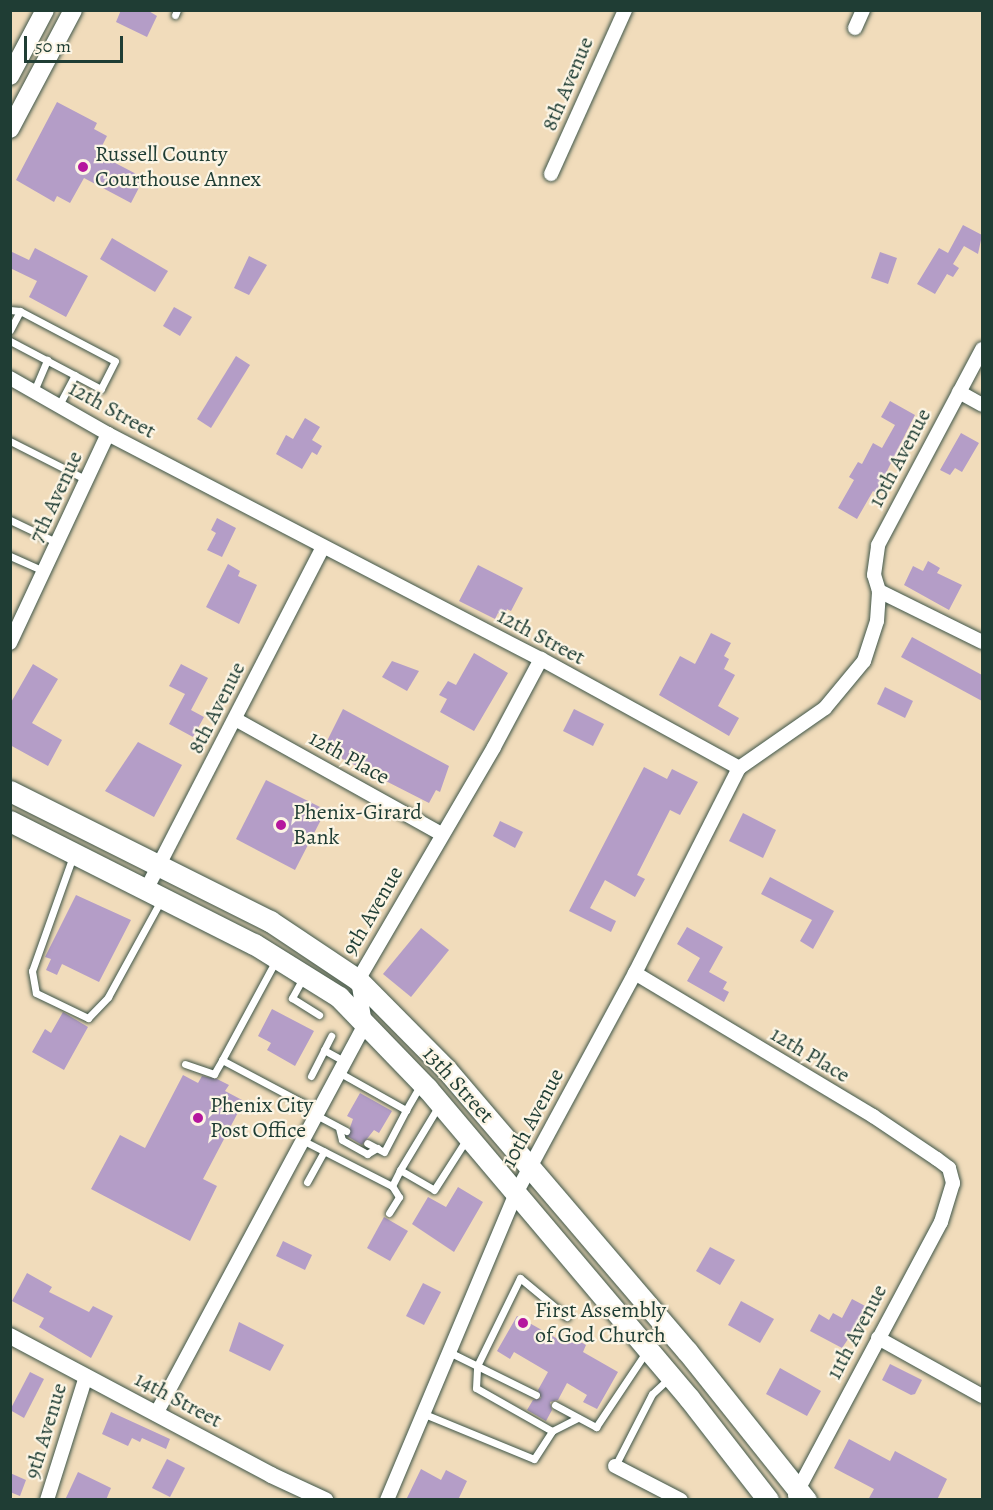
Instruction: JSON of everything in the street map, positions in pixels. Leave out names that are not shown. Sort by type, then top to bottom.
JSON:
[{"type":"main road","points":[[10,76],[45,10]]},
{"type":"main road","points":[[10,129],[73,10]]},
{"type":"main road","name":"13th Street","points":[[10,791],[160,863],[270,921],[358,980],[446,1069],[695,1360],[799,1496]]},
{"type":"main road","name":"13th Street","points":[[10,821],[75,851],[278,957],[339,997],[440,1104],[670,1377],[768,1500]]},
{"type":"street","name":"8th Avenue","points":[[551,174],[625,10]]},
{"type":"street","points":[[855,28],[863,10]]},
{"type":"street","name":"10th Avenue","points":[[879,591],[874,575],[878,544],[982,349]]},
{"type":"street","name":"12th Street","points":[[10,378],[108,434],[541,659],[739,768]]},
{"type":"street","points":[[959,392],[982,405]]},
{"type":"street","name":"7th Avenue","points":[[10,643],[108,434]]},
{"type":"street","name":"8th Avenue","points":[[155,892],[160,863],[323,547]]},
{"type":"street","points":[[739,768],[825,708],[845,686],[864,661],[874,636],[879,591],[982,642]]},
{"type":"street","name":"9th Avenue","points":[[365,1024],[358,980],[541,659]]},
{"type":"street","name":"12th Place","points":[[235,719],[442,834]]},
{"type":"street","name":"10th Avenue","points":[[387,1500],[515,1195],[635,973],[739,768]]},
{"type":"street","name":"12th Place","points":[[635,973],[873,1116],[949,1168],[954,1183]]},
{"type":"street","points":[[156,1414],[319,1114],[365,1024]]},
{"type":"street","name":"11th Avenue","points":[[799,1496],[878,1338],[941,1222],[954,1183]]},
{"type":"street","name":"14th Street","points":[[10,1336],[325,1500]]},
{"type":"street","points":[[878,1338],[982,1396]]},
{"type":"street","name":"9th Avenue","points":[[47,1500],[86,1376]]},
{"type":"street","points":[[615,1466],[681,1500]]},
{"type":"lane","points":[[10,310],[20,312],[115,361],[101,389],[10,341]]},
{"type":"lane","points":[[10,330],[20,312]]},
{"type":"lane","points":[[34,391],[47,360]]},
{"type":"lane","points":[[59,405],[75,375]]},
{"type":"lane","points":[[10,441],[87,480]]},
{"type":"lane","points":[[10,520],[58,543]]},
{"type":"lane","points":[[10,556],[45,572]]},
{"type":"lane","points":[[75,851],[32,970],[36,993],[88,1018],[108,997],[155,892]]},
{"type":"lane","points":[[184,1064],[214,1074],[278,957]]},
{"type":"lane","points":[[305,973],[292,998],[319,1015]]},
{"type":"lane","points":[[311,1076],[331,1036]]},
{"type":"lane","points":[[324,1050],[343,1067],[406,1110]]},
{"type":"lane","points":[[222,1060],[319,1114],[342,1130],[342,1140],[367,1154],[377,1148]]},
{"type":"lane","points":[[367,1143],[384,1152],[422,1083]]},
{"type":"lane","points":[[392,1186],[440,1104]]},
{"type":"lane","points":[[400,1170],[434,1190],[467,1137]]},
{"type":"lane","points":[[304,1141],[392,1186],[399,1197],[389,1213]]},
{"type":"lane","points":[[307,1182],[324,1151]]},
{"type":"lane","points":[[552,1431],[476,1388],[477,1366],[520,1278],[567,1317]]},
{"type":"lane","points":[[555,1405],[596,1427],[647,1350]]},
{"type":"lane","points":[[448,1351],[536,1395]]},
{"type":"lane","points":[[615,1466],[652,1394],[670,1377]]},
{"type":"lane","points":[[422,1413],[534,1459],[552,1431],[578,1418]]},
{"type":"building","points":[[121,10],[147,10],[157,16],[147,37],[116,22]]},
{"type":"building","points":[[57,102],[97,123],[94,129],[107,136],[98,154],[144,178],[131,203],[84,178],[70,203],[57,196],[54,202],[16,180]]},
{"type":"building","points":[[963,225],[982,235],[978,254],[964,246],[953,264],[959,268],[953,277],[947,274],[935,294],[917,284],[939,248],[948,253]]},
{"type":"building","points":[[112,238],[168,271],[155,292],[100,259]]},
{"type":"building","points":[[35,248],[88,276],[66,317],[29,297],[37,281],[10,268],[10,251],[29,260]]},
{"type":"building","points":[[880,252],[897,258],[888,284],[871,278]]},
{"type":"building","points":[[249,256],[267,265],[249,295],[234,288]]},
{"type":"building","points":[[174,307],[192,317],[180,336],[163,326]]},
{"type":"building","points":[[236,356],[250,365],[211,428],[197,419]]},
{"type":"building","points":[[890,401],[915,415],[876,493],[873,491],[857,519],[838,508],[854,480],[849,477],[858,462],[862,464],[873,443],[882,448],[895,425],[881,417]]},
{"type":"building","points":[[305,418],[320,427],[312,440],[322,446],[317,455],[312,452],[302,469],[276,454],[286,435],[293,439]]},
{"type":"building","points":[[961,433],[979,443],[962,472],[955,468],[950,475],[940,470]]},
{"type":"building","points":[[217,518],[236,528],[222,557],[207,550],[216,533],[211,530]]},
{"type":"building","points":[[928,561],[940,568],[937,573],[962,585],[949,610],[904,585],[913,566],[923,571]]},
{"type":"building","points":[[228,564],[240,571],[238,576],[257,585],[239,624],[206,607]]},
{"type":"building","points":[[478,565],[523,588],[511,611],[507,609],[504,616],[498,613],[495,619],[459,601]]},
{"type":"building","points":[[711,633],[731,643],[724,656],[729,659],[724,669],[735,675],[718,706],[739,718],[729,736],[659,695],[680,656],[695,664]]},
{"type":"building","points":[[912,637],[982,675],[982,701],[901,657]]},
{"type":"building","points":[[474,653],[508,673],[474,731],[440,712],[447,699],[439,695],[448,681],[456,685]]},
{"type":"building","points":[[392,661],[419,671],[407,691],[382,677]]},
{"type":"building","points":[[33,664],[58,679],[32,723],[62,740],[48,766],[10,745],[10,704]]},
{"type":"building","points":[[181,664],[208,678],[191,710],[204,717],[193,737],[169,724],[185,694],[169,686]]},
{"type":"building","points":[[885,687],[913,701],[905,718],[877,704]]},
{"type":"building","points":[[343,709],[449,766],[440,792],[436,790],[429,803],[323,749]]},
{"type":"building","points":[[574,709],[604,724],[593,746],[563,731]]},
{"type":"building","points":[[138,742],[182,765],[154,817],[105,791]]},
{"type":"building","points":[[644,767],[667,779],[672,769],[698,782],[680,815],[670,810],[637,875],[645,879],[635,897],[605,880],[590,908],[616,921],[611,932],[569,911]]},
{"type":"building","name":"Phenix-Girard Bank","points":[[266,780],[326,810],[295,870],[236,839]]},
{"type":"building","points":[[743,813],[776,830],[763,858],[729,841]]},
{"type":"building","points":[[500,821],[523,832],[515,848],[493,836]]},
{"type":"building","points":[[770,877],[834,911],[813,949],[800,941],[812,920],[761,894]]},
{"type":"building","points":[[76,895],[131,920],[99,982],[62,964],[57,975],[46,970],[51,959],[45,957]]},
{"type":"building","points":[[687,927],[723,947],[709,972],[727,982],[723,989],[729,992],[724,1002],[687,981],[700,958],[677,944]]},
{"type":"building","points":[[421,928],[449,950],[411,997],[383,974]]},
{"type":"building","points":[[272,1009],[314,1031],[295,1066],[267,1050],[271,1043],[258,1036]]},
{"type":"building","points":[[63,1012],[88,1027],[64,1070],[32,1052],[45,1029],[51,1033]]},
{"type":"building","points":[[183,1075],[198,1083],[202,1076],[217,1079],[229,1085],[225,1091],[244,1101],[203,1179],[217,1186],[190,1241],[91,1189],[120,1135],[145,1148]]},
{"type":"building","points":[[360,1093],[392,1111],[379,1133],[374,1130],[362,1145],[347,1136],[353,1119],[347,1116]]},
{"type":"building","points":[[458,1187],[483,1202],[454,1252],[412,1224],[428,1197],[446,1207]]},
{"type":"building","points":[[384,1217],[408,1231],[390,1261],[367,1248]]},
{"type":"building","points":[[283,1241],[312,1255],[305,1270],[276,1256]]},
{"type":"building","points":[[710,1247],[735,1260],[720,1285],[696,1271]]},
{"type":"building","points":[[27,1273],[52,1287],[49,1292],[89,1312],[93,1306],[113,1316],[91,1358],[39,1327],[44,1318],[12,1301]]},
{"type":"building","points":[[423,1283],[441,1292],[424,1325],[406,1316]]},
{"type":"building","points":[[852,1299],[869,1308],[842,1348],[810,1331],[819,1314],[829,1320],[833,1313],[842,1318]]},
{"type":"building","points":[[741,1301],[774,1319],[760,1343],[728,1325]]},
{"type":"building","points":[[517,1316],[563,1342],[568,1335],[586,1345],[583,1352],[618,1372],[597,1409],[583,1402],[587,1395],[567,1383],[558,1400],[550,1402],[552,1410],[546,1421],[527,1410],[533,1400],[541,1398],[538,1390],[548,1372],[514,1352],[510,1359],[497,1351]]},
{"type":"building","points":[[239,1322],[284,1345],[270,1371],[229,1351]]},
{"type":"building","points":[[890,1364],[922,1380],[915,1394],[911,1395],[882,1380]]},
{"type":"building","points":[[780,1368],[821,1391],[807,1416],[766,1394]]},
{"type":"building","points":[[30,1372],[44,1379],[24,1418],[10,1410]]},
{"type":"building","points":[[111,1412],[170,1439],[166,1449],[142,1438],[140,1442],[132,1438],[128,1446],[102,1434]]},
{"type":"building","points":[[849,1439],[890,1461],[895,1451],[947,1479],[937,1500],[868,1500],[874,1489],[834,1468]]},
{"type":"building","points":[[167,1459],[185,1468],[170,1497],[152,1488]]},
{"type":"building","points":[[421,1469],[441,1480],[446,1470],[467,1481],[458,1500],[406,1500]]},
{"type":"building","points":[[78,1472],[111,1488],[106,1500],[65,1500]]},
{"type":"building","points":[[10,1473],[26,1480],[20,1496],[10,1492]]},
{"type":"place","name":"Russell County Courthouse Annex","points":[[83,167]]},
{"type":"place","name":"Phenix-Girard Bank","points":[[281,825]]},
{"type":"place","name":"Phenix City Post Office","points":[[198,1118]]},
{"type":"place","name":"First Assembly of God Church","points":[[523,1323]]}]
